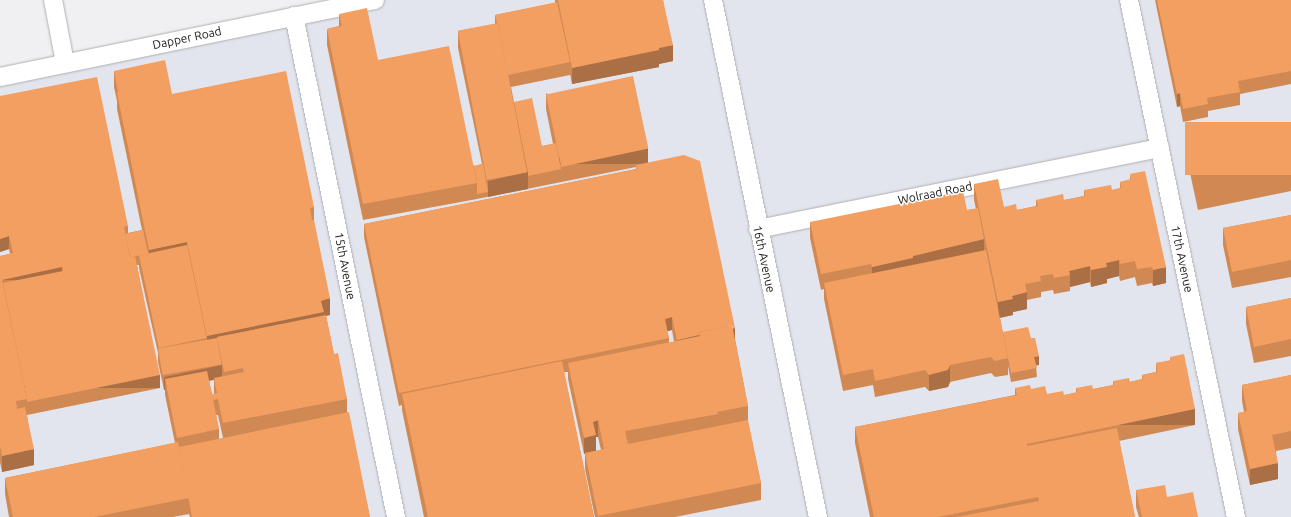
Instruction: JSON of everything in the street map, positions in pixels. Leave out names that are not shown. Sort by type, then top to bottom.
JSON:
[{"type":"street","points":[[53,0],[65,63]]},
{"type":"street","name":"Dapper Road","points":[[0,77],[375,0]]},
{"type":"street","name":"16th Avenue","points":[[713,0],[758,229],[818,517]]},
{"type":"street","name":"17th Avenue","points":[[1129,0],[1236,517]]},
{"type":"street","name":"15th Avenue","points":[[294,16],[396,517]]},
{"type":"street","name":"Wolraad Road","points":[[758,229],[1160,148]]},
{"type":"shaded area","points":[[375,0],[1291,0],[1291,517],[0,517],[0,77]]},
{"type":"building","points":[[558,0],[663,0],[673,45],[659,48],[659,50],[572,68]]},
{"type":"building","points":[[1157,0],[1291,0],[1291,71],[1238,81],[1240,92],[1207,98],[1208,104],[1183,109],[1180,93],[1177,94]]},
{"type":"building","points":[[557,2],[570,62],[508,75],[498,23],[495,15]]},
{"type":"building","points":[[367,8],[378,60],[449,46],[477,183],[363,204],[327,29],[342,26],[339,14]]},
{"type":"building","points":[[498,23],[527,172],[487,180],[458,31]]},
{"type":"building","points":[[165,60],[172,94],[286,71],[314,207],[310,208],[312,220],[314,220],[330,298],[321,301],[324,312],[207,336],[187,242],[149,250],[117,93],[114,71]]},
{"type":"building","points":[[633,76],[648,148],[561,167],[546,95]]},
{"type":"building","points":[[97,77],[128,226],[124,227],[130,257],[135,256],[160,375],[27,402],[3,283],[63,271],[62,267],[0,280],[0,256],[13,253],[9,236],[0,239],[0,96]]},
{"type":"building","points":[[532,98],[542,146],[556,143],[561,169],[528,176],[514,102]]},
{"type":"building","points":[[1185,122],[1291,122],[1291,175],[1185,175]]},
{"type":"building","points":[[684,155],[700,161],[735,328],[733,328],[732,325],[699,332],[699,335],[677,340],[672,317],[665,319],[669,338],[399,393],[364,224],[637,169],[636,165]]},
{"type":"building","points":[[483,164],[488,192],[477,194],[474,166]]},
{"type":"building","points":[[1145,171],[1166,267],[1153,270],[1152,267],[1137,269],[1135,261],[1120,264],[1119,260],[1106,263],[1107,267],[1091,270],[1090,266],[1069,271],[1070,275],[1054,278],[1053,274],[1040,276],[1041,281],[1025,284],[1027,292],[1012,296],[1013,299],[998,302],[974,184],[998,179],[1004,207],[1016,204],[1017,210],[1038,206],[1036,200],[1063,194],[1064,200],[1085,196],[1084,190],[1111,185],[1112,190],[1121,188],[1120,182],[1131,179],[1130,174]]},
{"type":"building","points":[[963,191],[967,210],[978,208],[984,239],[913,256],[913,258],[872,267],[871,264],[821,274],[810,222]]},
{"type":"building","points":[[1291,215],[1291,260],[1232,272],[1223,228]]},
{"type":"building","points":[[143,230],[148,253],[130,257],[125,234]]},
{"type":"building","points":[[187,245],[207,338],[159,348],[139,255]]},
{"type":"building","points":[[986,250],[1008,358],[995,361],[991,357],[950,365],[948,370],[929,375],[925,370],[875,381],[873,369],[843,375],[824,283]]},
{"type":"building","points":[[0,280],[2,280],[27,399],[16,401],[17,409],[25,407],[34,449],[2,456],[0,446]]},
{"type":"building","points":[[1291,298],[1291,339],[1254,347],[1246,307]]},
{"type":"building","points":[[326,315],[334,354],[338,353],[347,399],[223,423],[218,399],[213,400],[219,429],[177,438],[165,379],[207,371],[212,394],[217,393],[214,378],[244,372],[243,368],[224,372],[217,337]]},
{"type":"building","points":[[732,325],[748,406],[717,412],[718,414],[625,431],[628,444],[748,420],[761,483],[598,516],[585,453],[604,449],[598,420],[593,422],[596,435],[584,438],[568,363],[700,336],[699,332]]},
{"type":"building","points":[[1028,327],[1031,338],[1035,338],[1039,356],[1034,357],[1037,368],[1011,373],[1003,332]]},
{"type":"building","points":[[217,338],[222,365],[163,375],[158,348]]},
{"type":"building","points":[[1184,354],[1195,409],[1027,444],[1027,446],[1117,428],[1135,517],[957,517],[1039,501],[1038,497],[938,517],[874,517],[855,427],[1017,395],[1015,388],[1030,385],[1031,389],[1045,386],[1047,394],[1063,391],[1064,395],[1077,392],[1076,388],[1092,385],[1093,389],[1114,385],[1113,381],[1129,378],[1130,382],[1143,379],[1142,375],[1157,372],[1156,363],[1171,360],[1170,357]]},
{"type":"building","points":[[562,361],[594,517],[428,517],[402,394]]},
{"type":"building","points":[[1291,375],[1291,431],[1272,435],[1278,463],[1250,469],[1238,413],[1247,411],[1242,385]]},
{"type":"building","points":[[349,412],[370,517],[192,517],[179,447]]},
{"type":"building","points":[[178,442],[189,498],[94,517],[13,517],[5,478]]},
{"type":"building","points":[[1165,485],[1167,497],[1193,492],[1198,517],[1142,517],[1136,490]]}]
